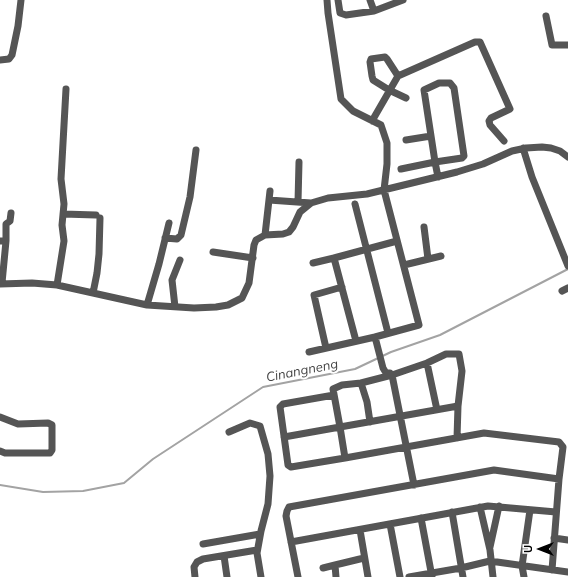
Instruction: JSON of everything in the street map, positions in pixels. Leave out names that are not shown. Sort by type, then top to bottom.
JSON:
[{"type":"street","points":[[0,60],[9,59],[12,55],[21,0]]},
{"type":"street","points":[[309,352],[419,325],[384,190],[387,164],[387,143],[381,125],[352,111],[340,99],[327,0]]},
{"type":"street","points":[[338,0],[340,13],[346,15],[374,11],[403,0]]},
{"type":"street","points":[[370,0],[374,11]]},
{"type":"street","points":[[546,16],[552,45],[568,45]]},
{"type":"street","points":[[372,121],[398,76],[475,42],[480,42],[513,107],[491,118],[489,121],[490,125],[504,141]]},
{"type":"street","points":[[398,76],[385,57],[371,59],[370,62],[373,80],[406,98]]},
{"type":"street","points":[[401,169],[435,162],[462,158],[464,156],[454,88],[450,83],[439,83],[424,90],[435,162],[438,177]]},
{"type":"street","points":[[57,285],[64,241],[62,225],[64,204],[61,179],[66,89]]},
{"type":"street","points":[[406,140],[431,136]]},
{"type":"street","points":[[523,148],[532,177],[568,265]]},
{"type":"street","points":[[11,213],[10,221],[6,224],[3,241],[1,283],[57,285],[147,305],[216,307],[228,305],[242,298],[249,283],[254,243],[257,239],[265,235],[283,234],[289,232],[302,209],[311,203],[328,198],[361,195],[438,177],[483,164],[512,151],[523,148],[552,148],[560,151],[568,157]]},
{"type":"street","points":[[165,238],[177,239],[181,235],[190,197],[196,150]]},
{"type":"street","points":[[298,202],[299,162]]},
{"type":"street","points":[[265,235],[270,191]]},
{"type":"street","points":[[268,200],[311,203]]},
{"type":"street","points":[[355,204],[388,333]]},
{"type":"street","points":[[63,214],[98,217],[99,254],[93,293]]},
{"type":"street","points":[[147,305],[169,223]]},
{"type":"street","points":[[424,228],[428,259]]},
{"type":"street","points":[[313,263],[397,241]]},
{"type":"street","points":[[213,252],[253,258]]},
{"type":"street","points":[[404,265],[441,256]]},
{"type":"street","points":[[334,258],[356,341]]},
{"type":"street","points":[[175,307],[172,280],[180,260]]},
{"type":"street","points":[[326,348],[314,295],[342,287]]},
{"type":"street","points":[[375,337],[383,368],[386,373],[390,373],[392,376],[414,484]]},
{"type":"street","points":[[346,458],[334,389],[342,385],[361,383],[392,376],[446,354],[459,354],[462,371],[456,438]]},
{"type":"street","points":[[427,363],[437,410]]},
{"type":"street","points":[[361,383],[367,402],[370,422]]},
{"type":"street","points":[[334,395],[283,404],[280,407],[288,465],[292,467],[407,448],[484,433],[559,442],[563,447],[552,570]]},
{"type":"street","points":[[284,437],[458,406]]},
{"type":"street","points":[[0,417],[18,424],[48,423],[52,425],[52,450],[50,452],[5,453],[0,451]]},
{"type":"street","points":[[229,432],[250,423],[260,426],[268,454],[270,476],[268,504],[257,550],[261,577]]},
{"type":"street","points":[[298,577],[286,516],[289,507],[494,470],[559,479]]},
{"type":"street","points":[[291,542],[480,507],[499,506],[556,512]]},
{"type":"street","points":[[494,577],[490,561],[490,550],[499,506]]},
{"type":"street","points":[[480,507],[490,550]]},
{"type":"street","points":[[524,577],[522,566],[530,510]]},
{"type":"street","points":[[452,512],[463,577]]},
{"type":"street","points":[[421,518],[432,575]]},
{"type":"street","points":[[390,524],[400,577]]},
{"type":"street","points":[[360,530],[368,577]]},
{"type":"street","points":[[203,544],[260,534]]},
{"type":"street","points":[[554,538],[568,540]]},
{"type":"street","points":[[195,577],[194,566],[197,562],[203,559],[257,550]]},
{"type":"street","points":[[224,556],[227,577]]},
{"type":"street","points":[[323,568],[364,558]]},
{"type":"street","points":[[409,577],[432,575],[490,561],[568,572]]},
{"type":"street","points":[[335,565],[336,577]]},
{"type":"waterway","name":"Cinangneng","points":[[0,485],[43,492],[83,491],[124,483],[153,459],[263,387],[355,369],[391,352],[440,335],[568,269]]}]
